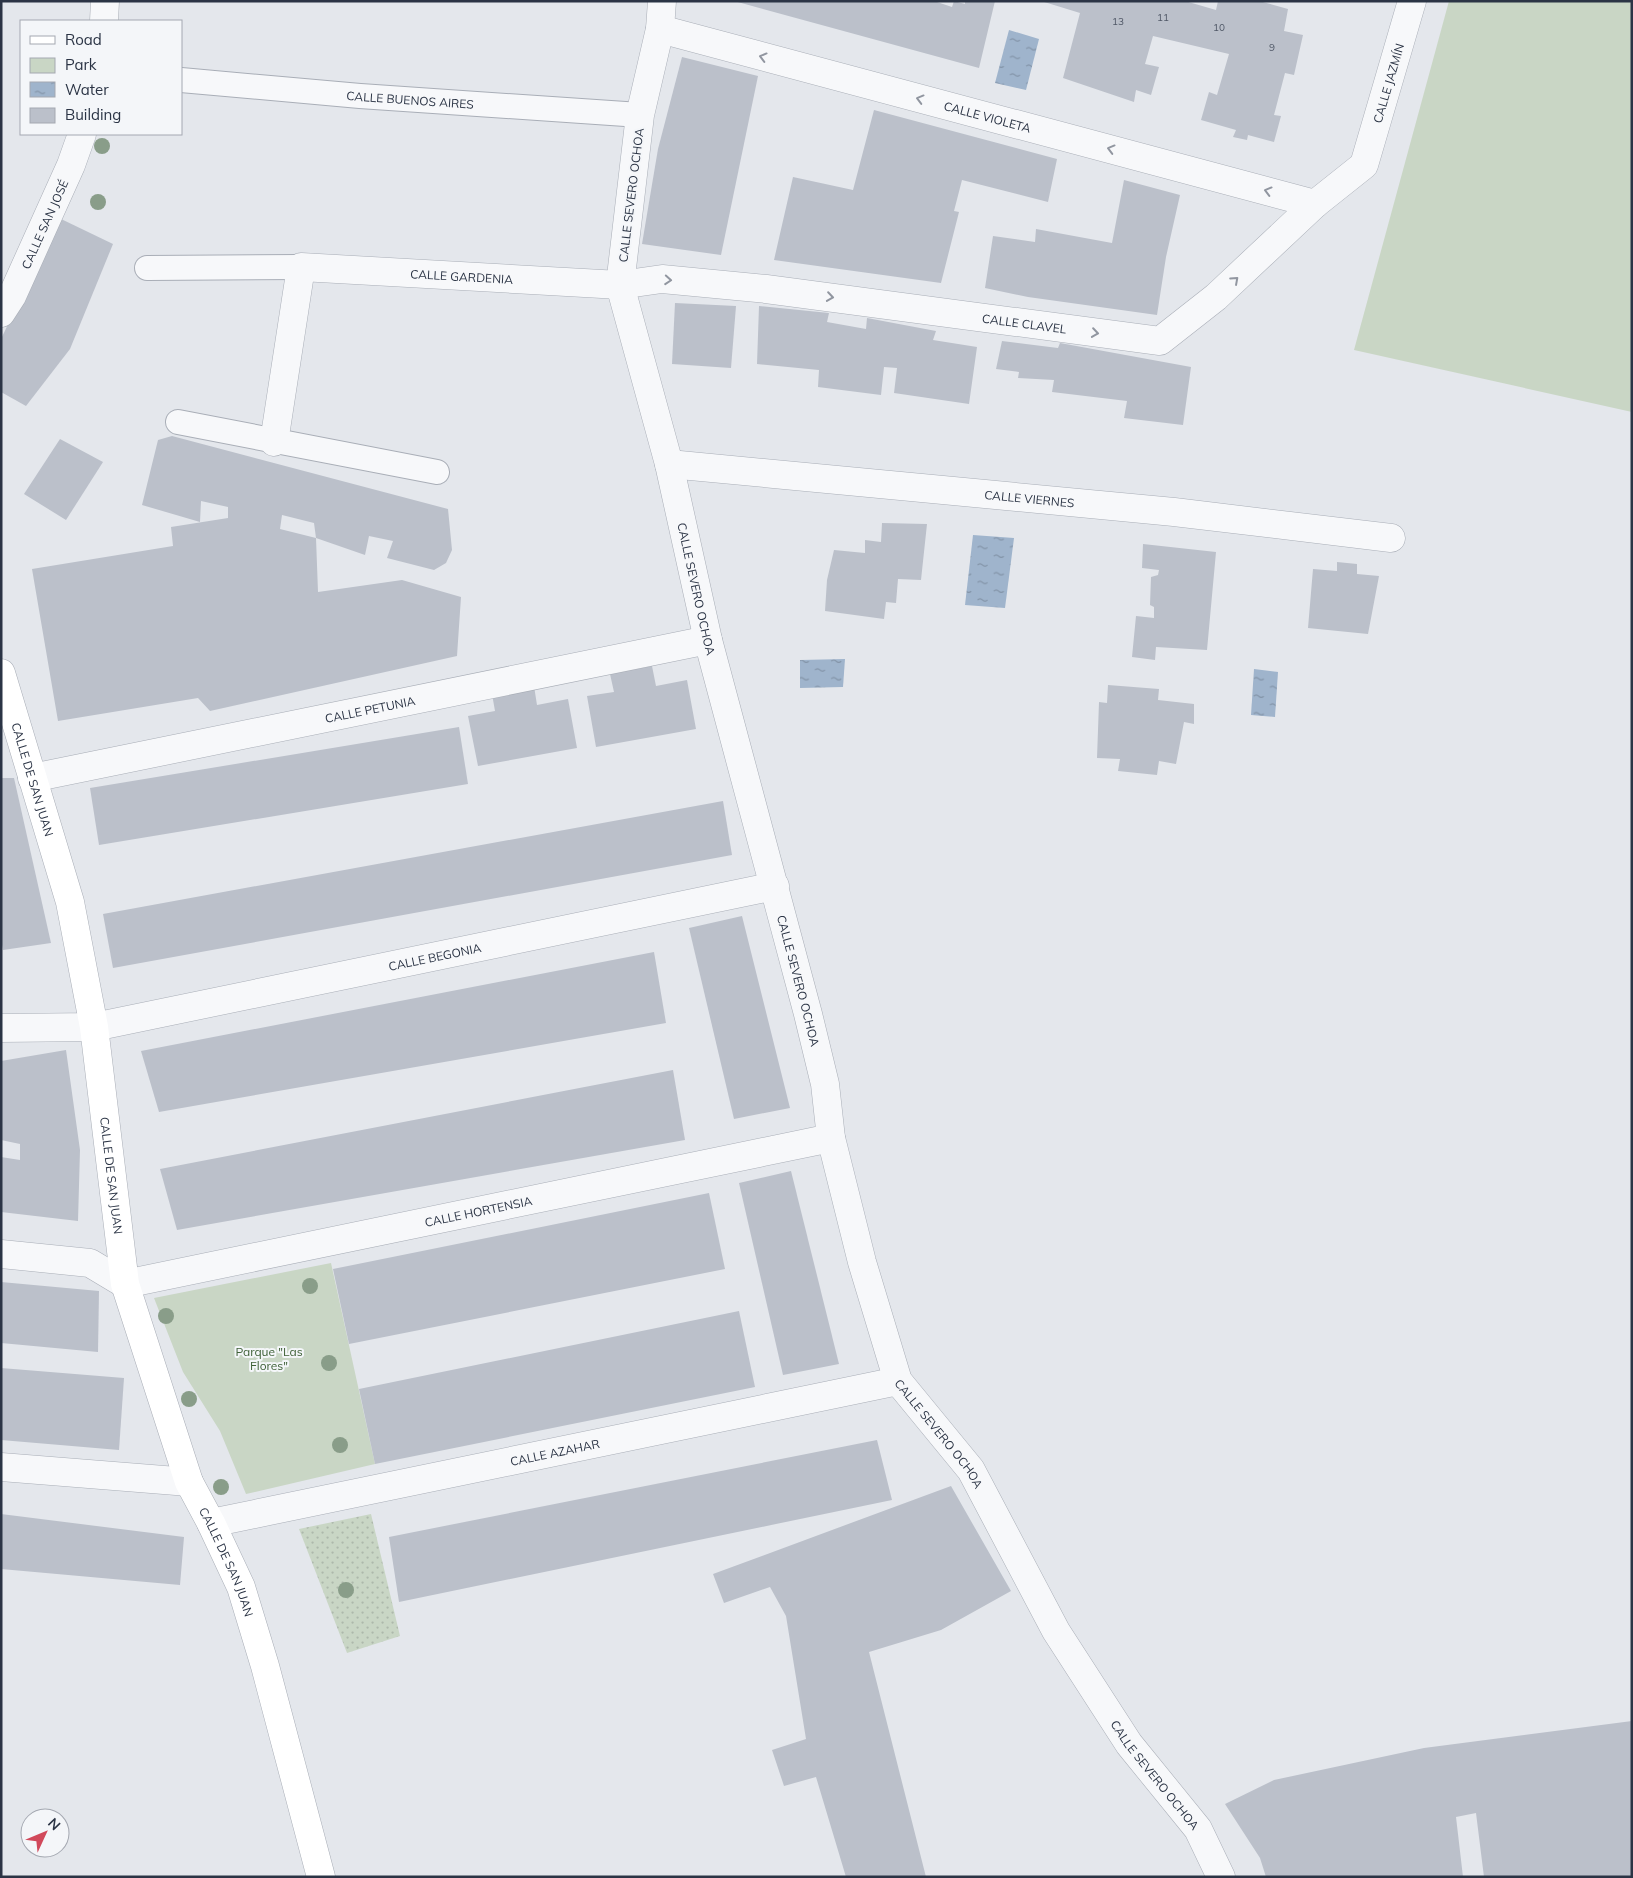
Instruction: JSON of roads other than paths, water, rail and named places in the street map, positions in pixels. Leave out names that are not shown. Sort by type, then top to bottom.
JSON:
[{"type":"street","points":[[104,20],[105,1]]},
{"type":"street","name":"CALLE SEVERO OCHOA","points":[[662,1],[660,30],[640,114],[620,284],[669,464],[708,640],[775,886],[825,1084],[832,1138],[862,1262],[898,1380],[971,1470],[1056,1630],[1129,1744],[1198,1829],[1221,1877]]},
{"type":"street","name":"CALLE JAZMÍN","points":[[1364,165],[1412,1]]},
{"type":"street","name":"CALLE VIOLETA","points":[[660,30],[1315,204]]},
{"type":"street","name":"CALLE SAN JOSÉ","points":[[1,313],[16,287],[71,165],[82,135]]},
{"type":"street","name":"CALLE CLAVEL","points":[[620,284],[662,279],[766,289],[1160,342],[1216,297],[1315,204],[1364,165]]},
{"type":"street","points":[[274,442],[301,268]]},
{"type":"street","name":"CALLE GARDENIA","points":[[301,268],[620,284]]},
{"type":"street","name":"CALLE VIERNES","points":[[669,464],[1174,512],[1391,538]]},
{"type":"street","name":"CALLE PETUNIA","points":[[32,778],[708,640]]},
{"type":"street","name":"CALLE DE SAN JUAN","points":[[1,674],[70,902],[94,1027],[125,1284],[189,1482],[211,1523],[241,1587],[265,1666],[321,1877]]},
{"type":"street","name":"CALLE BEGONIA","points":[[1,1028],[94,1027],[775,886]]},
{"type":"street","name":"CALLE HORTENSIA","points":[[125,1284],[832,1138]]},
{"type":"street","points":[[1,1254],[90,1263],[125,1284]]},
{"type":"street","name":"CALLE AZAHAR","points":[[211,1523],[898,1380]]},
{"type":"street","points":[[1,1467],[189,1482]]},
{"type":"lane","name":"CALLE BUENOS AIRES","points":[[182,80],[360,96],[640,114]]},
{"type":"lane","name":"CALLE GARDENIA","points":[[147,268],[301,268]]},
{"type":"lane","points":[[178,422],[437,472]]},
{"type":"water","points":[[1009,30],[1039,39],[1026,90],[995,83]]},
{"type":"water","points":[[973,535],[1014,538],[1005,608],[965,605]]},
{"type":"water","points":[[845,659],[843,687],[800,688],[800,660]]},
{"type":"water","points":[[1254,669],[1278,672],[1275,717],[1251,715]]},
{"type":"park label","name":"Parque \"Las Flores\"","points":[[269,1358]]}]
